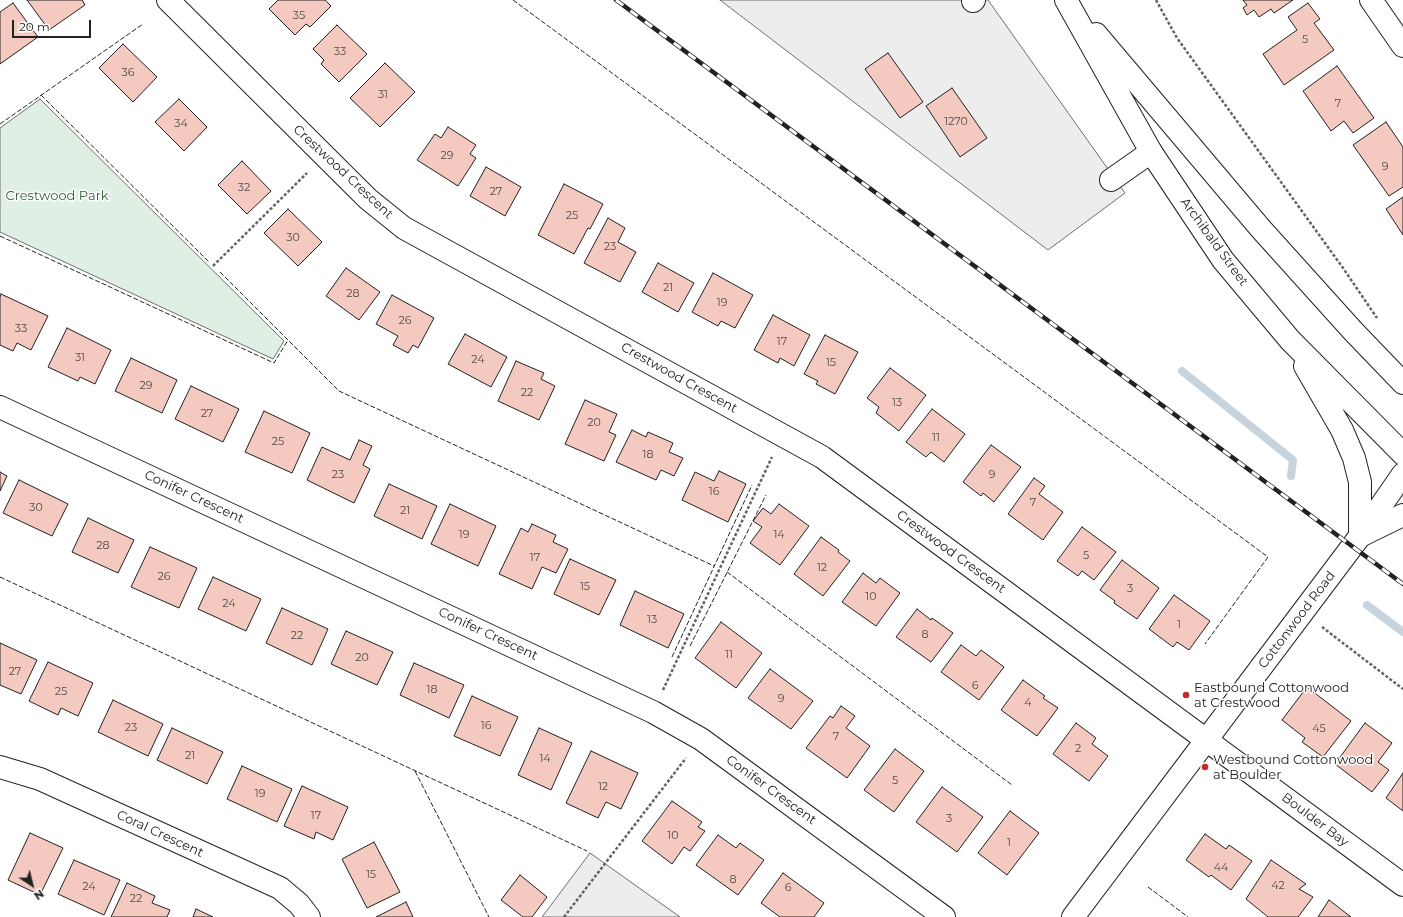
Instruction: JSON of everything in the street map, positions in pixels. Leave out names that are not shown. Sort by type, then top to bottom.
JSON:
[{"type":"street","name":"Crestwood Crescent","points":[[168,0],[368,199],[404,228],[822,457],[1208,740]]},
{"type":"street","name":"Archibald Street","points":[[1066,0],[1151,152],[1223,260],[1290,340],[1403,454]]},
{"type":"street","name":"Archibald Street","points":[[1066,0],[1261,228],[1353,331],[1403,383]]},
{"type":"street","points":[[1371,0],[1403,46]]},
{"type":"street","points":[[1111,180],[1151,152]]},
{"type":"street","points":[[1290,340],[1342,430],[1354,458],[1360,482],[1360,536],[1403,514]]},
{"type":"street","name":"Conifer Crescent","points":[[0,407],[653,712],[701,739],[944,917]]},
{"type":"street","name":"Cottonwood Road","points":[[1074,917],[1360,536],[1403,474]]},
{"type":"street","name":"Boulder Bay","points":[[1208,740],[1403,885]]},
{"type":"street","name":"Coral Crescent","points":[[0,767],[40,778],[280,888],[299,904],[309,917]]},
{"type":"path","points":[[1156,0],[1177,38],[1343,268],[1380,322]]},
{"type":"path","points":[[213,266],[325,156]]},
{"type":"path","points":[[653,712],[783,435]]},
{"type":"path","points":[[1303,612],[1403,689]]},
{"type":"path","points":[[564,917],[701,739]]},
{"type":"green space","name":"Crestwood Park","points":[[40,99],[284,341],[273,359],[0,232],[0,128]]},
{"type":"shaded area","points":[[720,0],[988,0],[1125,193],[1048,250]]},
{"type":"shaded area","points":[[590,853],[680,917],[542,917]]},
{"type":"building","points":[[27,0],[82,0],[85,5],[49,30]]},
{"type":"building","points":[[278,0],[325,0],[331,6],[310,27],[306,24],[295,35],[269,9]]},
{"type":"building","points":[[1243,0],[1293,0],[1274,13],[1271,9],[1259,17],[1254,10],[1247,15],[1243,8],[1247,5]]},
{"type":"building","points":[[13,3],[38,37],[0,64],[0,12]]},
{"type":"building","points":[[1308,3],[1320,19],[1314,23],[1334,50],[1284,85],[1263,54],[1297,30],[1288,17]]},
{"type":"building","points":[[337,25],[367,54],[339,82],[321,64],[324,60],[313,49]]},
{"type":"building","points":[[123,44],[157,77],[133,102],[99,68]]},
{"type":"building","points":[[888,53],[923,102],[900,118],[865,69]]},
{"type":"building","points":[[385,63],[415,92],[380,127],[350,98]]},
{"type":"building","points":[[1337,66],[1374,118],[1353,133],[1344,121],[1331,131],[1303,91]]},
{"type":"building","points":[[952,88],[987,138],[960,157],[926,106]]},
{"type":"building","points":[[179,99],[207,127],[184,151],[155,122]]},
{"type":"building","points":[[1386,122],[1403,147],[1403,187],[1389,196],[1353,145]]},
{"type":"building","points":[[448,127],[476,145],[470,154],[476,158],[458,186],[417,160],[435,134],[441,138]]},
{"type":"building","points":[[242,161],[271,191],[247,214],[218,185]]},
{"type":"building","points":[[486,167],[521,187],[505,216],[470,196]]},
{"type":"building","points":[[564,184],[603,204],[590,229],[588,228],[574,254],[538,235]]},
{"type":"building","points":[[1403,197],[1403,235],[1386,209]]},
{"type":"building","points":[[288,209],[322,242],[298,266],[264,233]]},
{"type":"building","points":[[608,218],[625,228],[618,242],[636,252],[620,282],[584,263]]},
{"type":"building","points":[[658,263],[694,283],[678,312],[642,292]]},
{"type":"building","points":[[346,268],[380,292],[359,320],[326,296]]},
{"type":"building","points":[[713,273],[753,295],[735,328],[721,321],[718,326],[692,312]]},
{"type":"building","points":[[1,294],[48,316],[31,350],[17,343],[13,351],[0,345]]},
{"type":"building","points":[[392,295],[434,318],[418,348],[413,345],[408,353],[393,345],[398,336],[376,324]]},
{"type":"building","points":[[773,315],[810,335],[794,366],[780,358],[778,363],[754,350]]},
{"type":"building","points":[[67,328],[111,350],[95,384],[80,377],[78,381],[48,367]]},
{"type":"building","points":[[465,334],[507,357],[491,387],[448,364]]},
{"type":"building","points":[[825,335],[858,352],[835,394],[816,384],[818,381],[804,374]]},
{"type":"building","points":[[131,358],[177,380],[162,413],[115,391]]},
{"type":"building","points":[[516,361],[544,373],[541,379],[555,386],[539,420],[498,401]]},
{"type":"building","points":[[890,368],[926,395],[899,431],[876,413],[879,407],[867,398]]},
{"type":"building","points":[[191,386],[239,409],[223,442],[175,419]]},
{"type":"building","points":[[585,400],[617,414],[609,432],[616,435],[604,461],[565,444]]},
{"type":"building","points":[[932,409],[965,434],[944,462],[931,452],[926,457],[906,442]]},
{"type":"building","points":[[264,411],[310,433],[292,473],[245,452]]},
{"type":"building","points":[[632,430],[646,437],[648,432],[673,443],[669,452],[683,458],[674,476],[661,470],[656,480],[616,462]]},
{"type":"building","points":[[359,440],[372,446],[363,465],[370,469],[354,503],[307,480],[322,447],[350,460]]},
{"type":"building","points":[[991,445],[1021,467],[994,502],[983,493],[981,496],[963,482]]},
{"type":"building","points":[[719,471],[746,484],[728,522],[682,500],[695,472],[714,481]]},
{"type":"building","points":[[0,472],[7,476],[0,491]]},
{"type":"building","points":[[1034,478],[1045,486],[1039,494],[1063,512],[1043,540],[1008,514]]},
{"type":"building","points":[[19,480],[68,504],[52,536],[3,513]]},
{"type":"building","points":[[389,484],[437,506],[422,539],[374,516]]},
{"type":"building","points":[[450,504],[496,526],[478,566],[431,544]]},
{"type":"building","points":[[779,504],[809,526],[780,565],[750,543],[762,527],[753,521],[763,508],[771,514]]},
{"type":"building","points":[[88,518],[134,540],[118,573],[72,552]]},
{"type":"building","points":[[532,524],[556,535],[553,542],[568,549],[556,573],[542,567],[532,589],[499,574],[521,528],[528,532]]},
{"type":"building","points":[[1082,527],[1116,552],[1094,580],[1082,571],[1078,576],[1057,561]]},
{"type":"building","points":[[821,537],[839,550],[838,552],[850,561],[823,596],[794,574]]},
{"type":"building","points":[[150,547],[197,568],[179,608],[131,587]]},
{"type":"building","points":[[570,559],[616,580],[599,615],[554,594]]},
{"type":"building","points":[[1122,560],[1159,588],[1137,619],[1114,603],[1115,601],[1100,590]]},
{"type":"building","points":[[863,573],[876,583],[880,578],[900,593],[876,626],[842,602]]},
{"type":"building","points":[[213,577],[261,599],[246,631],[198,609]]},
{"type":"building","points":[[635,591],[684,614],[668,648],[620,625]]},
{"type":"building","points":[[1174,595],[1210,621],[1189,650],[1177,642],[1173,647],[1149,629]]},
{"type":"building","points":[[282,608],[328,629],[312,665],[266,643]]},
{"type":"building","points":[[917,609],[931,620],[932,618],[953,633],[931,662],[896,637]]},
{"type":"building","points":[[721,622],[762,653],[736,688],[695,658]]},
{"type":"building","points":[[346,631],[393,652],[377,685],[331,664]]},
{"type":"building","points":[[0,643],[37,660],[21,694],[0,685]]},
{"type":"building","points":[[961,645],[976,656],[981,650],[1004,667],[979,700],[941,672]]},
{"type":"building","points":[[48,662],[93,683],[78,716],[61,708],[58,715],[29,701]]},
{"type":"building","points":[[414,663],[464,685],[449,718],[400,695]]},
{"type":"building","points":[[770,669],[813,701],[791,729],[748,698]]},
{"type":"building","points":[[1023,680],[1045,696],[1043,698],[1058,708],[1037,736],[1001,710]]},
{"type":"building","points":[[1307,687],[1351,721],[1323,757],[1302,742],[1305,738],[1282,720]]},
{"type":"building","points":[[472,696],[518,717],[500,756],[454,736]]},
{"type":"building","points":[[113,700],[163,724],[148,756],[98,732]]},
{"type":"building","points":[[841,706],[855,716],[846,728],[870,746],[847,778],[806,748],[830,716],[833,718]]},
{"type":"building","points":[[1076,723],[1096,738],[1092,744],[1108,756],[1089,781],[1053,754]]},
{"type":"building","points":[[1365,723],[1392,743],[1378,762],[1389,770],[1372,792],[1335,764]]},
{"type":"building","points":[[172,728],[223,752],[207,784],[157,760]]},
{"type":"building","points":[[539,728],[572,743],[551,790],[518,775]]},
{"type":"building","points":[[895,749],[924,771],[894,812],[864,790]]},
{"type":"building","points":[[591,751],[638,773],[621,809],[606,802],[598,818],[566,803]]},
{"type":"building","points":[[242,766],[292,789],[277,822],[227,799]]},
{"type":"building","points":[[1403,773],[1403,811],[1386,798]]},
{"type":"building","points":[[302,786],[348,807],[333,840],[316,832],[314,839],[284,826]]},
{"type":"building","points":[[942,787],[983,817],[957,852],[916,822]]},
{"type":"building","points":[[672,801],[702,822],[698,827],[705,831],[690,851],[684,847],[672,864],[642,841]]},
{"type":"building","points":[[1010,811],[1039,833],[1007,875],[978,853]]},
{"type":"building","points":[[30,833],[63,848],[40,895],[8,880]]},
{"type":"building","points":[[1205,834],[1226,849],[1229,845],[1252,861],[1231,890],[1211,875],[1209,877],[1186,860]]},
{"type":"building","points":[[718,835],[736,848],[740,843],[764,860],[738,895],[696,865]]},
{"type":"building","points":[[374,842],[400,892],[367,908],[342,859]]},
{"type":"building","points":[[74,860],[120,880],[104,915],[58,894]]},
{"type":"building","points":[[1271,860],[1306,884],[1299,889],[1313,897],[1298,917],[1268,917],[1246,899]]},
{"type":"building","points":[[783,873],[824,903],[814,917],[780,917],[761,903]]},
{"type":"building","points":[[520,875],[547,897],[532,917],[523,917],[501,900]]},
{"type":"building","points":[[127,883],[155,896],[152,903],[170,910],[167,917],[111,917]]},
{"type":"building","points":[[1329,900],[1351,917],[1318,917]]},
{"type":"building","points":[[406,902],[413,917],[376,917]]},
{"type":"building","points":[[196,909],[213,917],[193,917]]},
{"type":"waterway","points":[[1182,371],[1293,460],[1291,476]]},
{"type":"waterway","points":[[1367,605],[1403,632]]},
{"type":"railway","points":[[616,0],[1403,584]]},
{"type":"fence","points":[[513,0],[1268,557],[1205,644]]},
{"type":"fence","points":[[0,124],[143,24]]},
{"type":"fence","points":[[41,95],[209,262]]},
{"type":"fence","points":[[0,236],[274,363],[288,340]]},
{"type":"fence","points":[[220,272],[339,391],[714,566]]},
{"type":"fence","points":[[672,657],[752,485]]},
{"type":"fence","points":[[690,646],[766,495]]},
{"type":"fence","points":[[727,572],[1012,785]]},
{"type":"fence","points":[[0,577],[587,851]]},
{"type":"fence","points":[[415,771],[489,917]]},
{"type":"fence","points":[[1148,887],[1188,917]]},
{"type":"place","name":"Eastbound Cottonwood at Crestwood","points":[[1186,695]]},
{"type":"place","name":"Westbound Cottonwood at Boulder","points":[[1205,767]]}]
